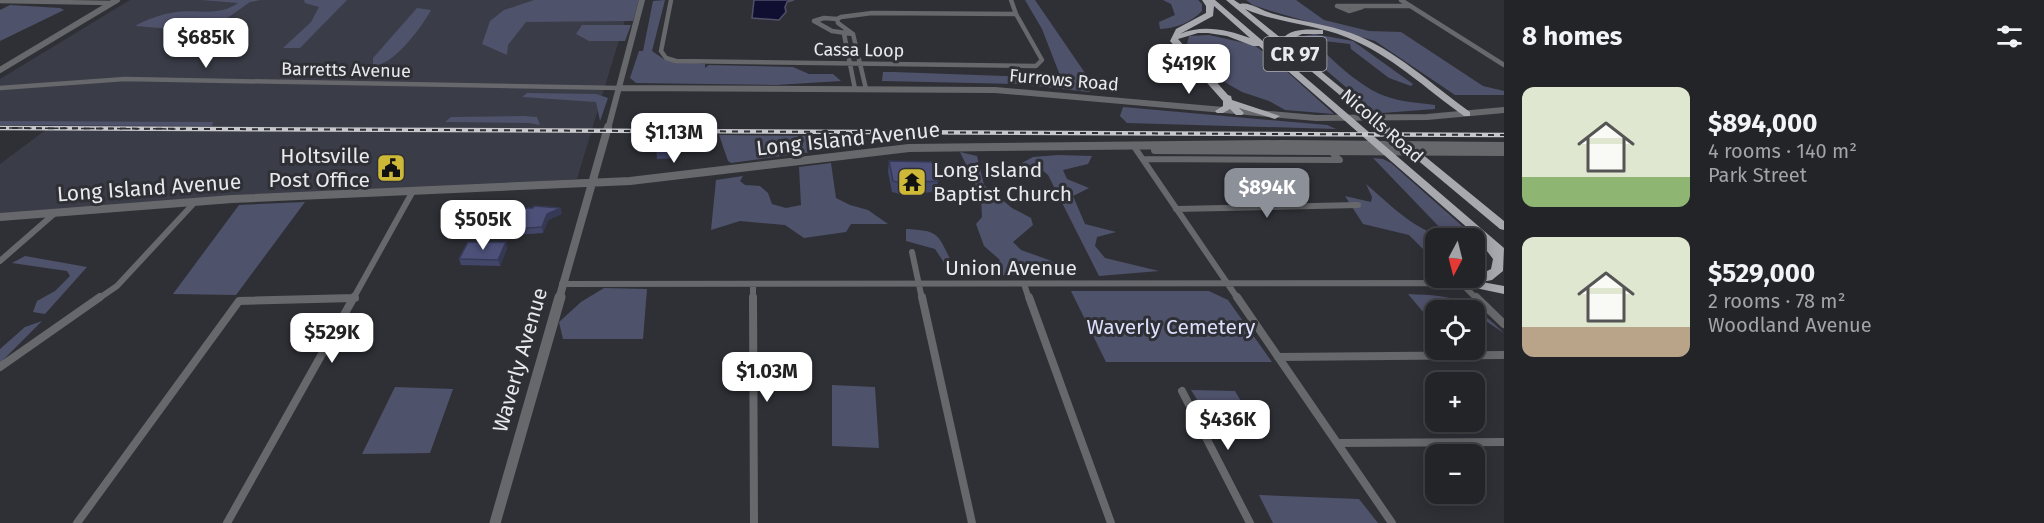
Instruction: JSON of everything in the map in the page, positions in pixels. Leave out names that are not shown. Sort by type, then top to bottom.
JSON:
[{"type":"highway","points":[[1206,0],[1210,6],[1209,14],[1176,33],[1174,41],[1228,98],[1239,113]]},
{"type":"highway","name":"Nicolls Road","points":[[1211,0],[1504,254]]},
{"type":"highway","points":[[1232,0],[1257,11],[1332,30],[1369,45],[1467,114]]},
{"type":"highway","name":"Nicolls Road","points":[[1232,0],[1504,226]]},
{"type":"highway","points":[[1308,65],[1288,44],[1286,39],[1289,36],[1301,32],[1328,33],[1369,45]]},
{"type":"highway","points":[[1180,47],[1180,37],[1189,33],[1225,33],[1252,42],[1286,64]]},
{"type":"highway","points":[[1220,111],[1227,107],[1228,98]]},
{"type":"highway","points":[[1228,98],[1250,109],[1275,116]]},
{"type":"highway","points":[[1455,212],[1471,228]]},
{"type":"highway","points":[[1485,242],[1494,251],[1499,263],[1497,271],[1485,278]]},
{"type":"highway","points":[[1485,287],[1504,290]]},
{"type":"street","name":"Waverly Avenue","points":[[495,523],[642,0]]},
{"type":"street","name":"Cassa Loop","points":[[671,0],[661,51],[666,58],[676,61],[1036,66],[1042,60],[1016,14],[1011,0]]},
{"type":"street","points":[[1389,0],[1394,6]]},
{"type":"street","points":[[1401,0],[1504,65]]},
{"type":"street","points":[[0,1],[115,1]]},
{"type":"street","points":[[0,70],[115,1]]},
{"type":"street","points":[[1362,7],[1356,11],[1337,7],[1344,4],[1362,7],[1411,6]]},
{"type":"street","points":[[853,34],[844,34],[824,28],[814,21],[873,13],[1016,14]]},
{"type":"street","points":[[837,19],[838,23],[853,34],[866,89]]},
{"type":"street","points":[[844,34],[855,88]]},
{"type":"street","name":"Barretts Avenue","points":[[0,88],[125,79],[619,88]]},
{"type":"street","name":"Furrows Road","points":[[619,88],[1013,91],[1275,116],[1381,118],[1504,110]]},
{"type":"street","name":"Long Island Avenue","points":[[0,217],[195,202],[591,184],[683,176],[837,154],[895,149],[1504,146]]},
{"type":"street","points":[[1135,147],[1392,523]]},
{"type":"street","name":"Long Island Avenue","points":[[1135,147],[1331,152],[1504,152]]},
{"type":"street","points":[[1143,159],[1340,160],[1331,152]]},
{"type":"street","points":[[227,523],[413,191]]},
{"type":"street","points":[[0,367],[117,286],[195,202]]},
{"type":"street","points":[[1176,208],[1358,205]]},
{"type":"street","points":[[0,261],[55,213]]},
{"type":"street","points":[[912,252],[972,523]]},
{"type":"street","name":"Union Avenue","points":[[562,284],[1425,283]]},
{"type":"street","points":[[753,284],[754,523]]},
{"type":"street","points":[[1024,284],[1111,523]]},
{"type":"street","points":[[1466,288],[1504,324]]},
{"type":"street","points":[[77,523],[239,301],[355,298]]},
{"type":"street","points":[[1278,357],[1504,355]]},
{"type":"street","points":[[1182,391],[1250,523]]},
{"type":"street","points":[[1339,443],[1504,442]]},
{"type":"shaded area","points":[[130,0],[631,0],[577,179],[0,214],[0,164],[55,123],[0,122],[0,79]]},
{"type":"shaded area","points":[[754,0],[794,0],[787,2],[786,12],[779,20],[752,18]]},
{"type":"green space","points":[[201,0],[261,0],[250,2],[195,41],[189,37],[191,33],[183,30],[135,26],[165,14],[223,10],[238,3]]},
{"type":"green space","points":[[304,0],[347,0],[300,48],[283,48],[311,22],[319,7],[305,3]]},
{"type":"green space","points":[[534,0],[639,0],[633,21],[526,22],[508,45],[507,55],[482,44],[490,21],[504,10]]},
{"type":"green space","points":[[665,0],[652,51],[665,60],[705,64],[705,68],[709,65],[793,67],[809,74],[833,74],[841,81],[776,85],[636,83],[630,78],[639,51],[643,51],[653,1]]},
{"type":"green space","points":[[1025,0],[1035,0],[1096,89],[1088,92],[1021,84],[882,81],[883,72],[1061,78],[1042,29]]},
{"type":"green space","points":[[1163,0],[1198,0],[1202,4],[1202,11],[1193,19],[1182,24],[1160,29],[1159,22],[1175,15],[1171,4]]},
{"type":"green space","points":[[1246,0],[1296,0],[1324,20],[1369,31],[1401,32],[1483,86],[1504,91],[1504,95],[1455,95],[1375,41],[1271,11]]},
{"type":"green space","points":[[10,5],[64,10],[0,41],[0,10]]},
{"type":"green space","points":[[417,8],[431,10],[421,26],[398,53],[389,60],[373,66],[373,58]]},
{"type":"green space","points":[[582,25],[631,25],[625,41],[589,41],[576,34]]},
{"type":"green space","points":[[1314,34],[1353,41],[1413,84],[1411,86],[1389,78],[1351,49],[1350,44],[1324,41],[1319,46],[1340,67],[1368,87],[1397,100],[1435,105],[1435,109],[1382,113],[1374,111],[1293,42],[1294,38]]},
{"type":"green space","points":[[1209,35],[1254,45],[1273,59],[1334,114],[1285,110],[1269,101],[1242,92],[1221,80],[1187,44],[1189,36]]},
{"type":"green space","points":[[527,93],[596,94],[608,98],[600,121],[596,102],[522,97]]},
{"type":"green space","points":[[1123,107],[1327,125],[1336,129],[1127,123],[1120,116]]},
{"type":"green space","points":[[451,117],[537,117],[540,125],[445,122]]},
{"type":"green space","points":[[0,121],[213,122],[212,126],[0,125]]},
{"type":"green space","points":[[719,135],[831,136],[834,149],[731,163],[728,161]]},
{"type":"green space","points":[[960,152],[977,156],[984,185],[1012,208],[1031,218],[1033,225],[1013,242],[1021,250],[1049,260],[1075,276],[990,275],[1000,260],[984,246],[976,224],[982,217],[981,196]]},
{"type":"green space","points":[[1092,156],[1088,164],[1063,170],[1067,179],[1089,188],[1073,196],[1085,224],[1116,232],[1097,237],[1095,246],[1105,258],[1159,271],[1099,276],[1048,175],[1037,166],[1020,164],[1033,157]]},
{"type":"green space","points":[[1373,158],[1391,163],[1465,228],[1440,228]]},
{"type":"green space","points":[[831,163],[836,198],[868,210],[888,224],[851,224],[846,232],[804,238],[785,225],[740,221],[711,230],[716,180],[743,176],[740,181],[745,185],[760,186],[768,193],[772,204],[786,208],[801,205],[799,167]]},
{"type":"green space","points":[[1366,184],[1425,229],[1425,251],[1409,235],[1363,224],[1345,196],[1371,202],[1372,197]]},
{"type":"green space","points":[[305,202],[236,295],[173,294],[239,205]]},
{"type":"green space","points":[[906,229],[936,235],[952,263],[973,267],[970,276],[953,276],[935,249],[906,241]]},
{"type":"green space","points":[[25,256],[87,267],[45,314],[33,312],[37,301],[55,291],[70,276],[67,271],[12,263]]},
{"type":"green space","points":[[604,288],[647,289],[643,339],[563,339],[559,322],[581,302]]},
{"type":"green space","name":"Waverly Cemetery","points":[[1071,291],[1209,291],[1228,300],[1272,362],[1106,362]]},
{"type":"green space","points":[[1408,294],[1457,300],[1425,300],[1425,314]]},
{"type":"green space","points":[[1485,316],[1504,333],[1485,321]]},
{"type":"green space","points":[[42,321],[0,363],[0,349],[25,327]]},
{"type":"green space","points":[[832,385],[875,387],[879,448],[832,446]]},
{"type":"green space","points":[[395,387],[453,389],[430,453],[362,454]]},
{"type":"green space","points":[[1191,390],[1235,391],[1263,439],[1221,437]]},
{"type":"green space","points":[[1259,495],[1359,499],[1378,523],[1273,523]]},
{"type":"building","points":[[658,137],[676,137],[675,148],[656,148]]},
{"type":"building","points":[[387,155],[401,156],[393,170],[376,170]]},
{"type":"building","points":[[889,161],[932,162],[938,181],[901,183],[893,181]]},
{"type":"building","points":[[534,206],[561,208],[547,214],[542,227],[515,229],[522,208],[533,208]]},
{"type":"building","points":[[468,242],[506,242],[498,260],[459,259]]},
{"type":"railway","points":[[188,129],[0,128],[1504,135]]},
{"type":"place","name":"Holtsville Post Office","points":[[391,168]]},
{"type":"place","name":"Long Island Baptist Church","points":[[912,182]]}]
